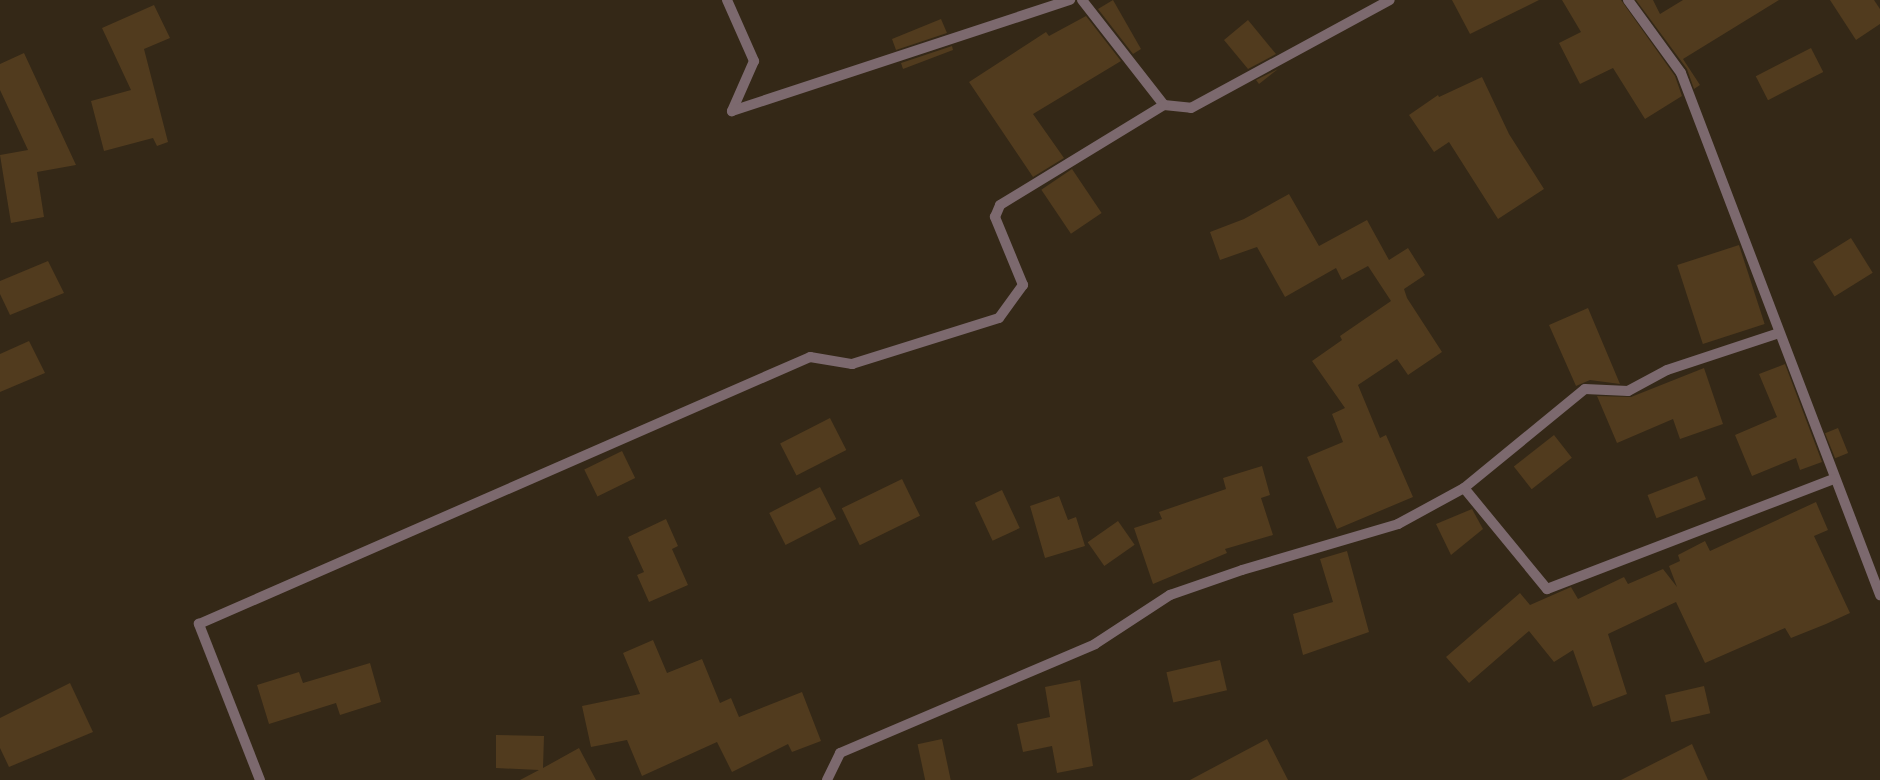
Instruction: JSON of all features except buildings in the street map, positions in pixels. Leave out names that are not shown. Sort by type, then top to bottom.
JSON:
[{"type":"street","points":[[727,0],[754,61],[732,111],[1070,0]]},
{"type":"street","points":[[1082,0],[1164,104]]},
{"type":"street","points":[[260,780],[198,624],[810,357],[852,364],[999,318],[1023,285],[995,217],[1000,205],[1164,104],[1191,108],[1390,0]]},
{"type":"street","points":[[1628,0],[1681,73],[1834,479],[1880,595]]},
{"type":"street","points":[[827,780],[840,753],[1095,644],[1170,595],[1242,570],[1398,524],[1464,488],[1586,389],[1628,391],[1668,370],[1779,333]]},
{"type":"street","points":[[1464,488],[1547,589],[1834,479]]}]
